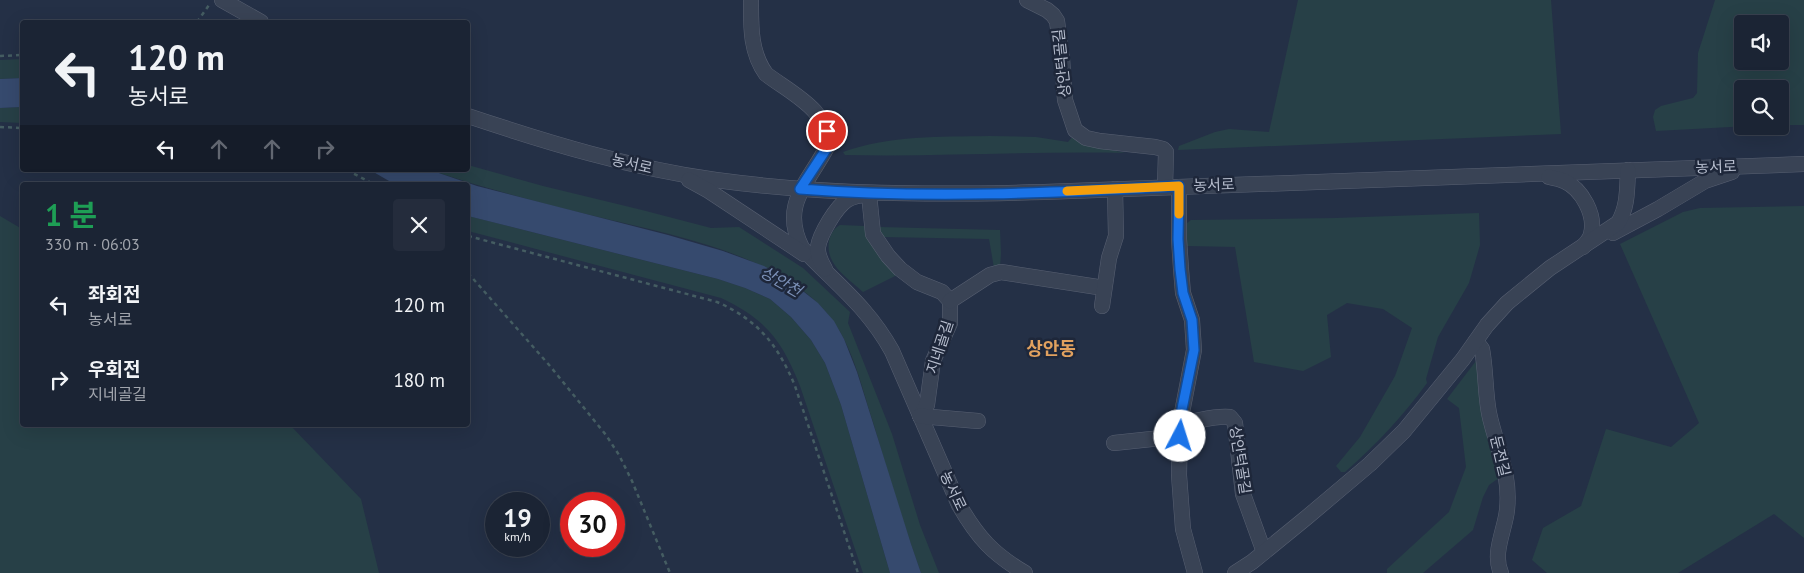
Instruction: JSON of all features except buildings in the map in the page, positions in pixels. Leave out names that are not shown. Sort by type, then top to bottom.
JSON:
[{"type":"street","points":[[222,0],[257,20]]},
{"type":"street","points":[[751,0],[752,42],[761,67],[766,74],[812,109],[827,131],[827,148],[800,189]]},
{"type":"street","name":"상안턱골길","points":[[1027,0],[1047,10],[1057,21],[1065,100],[1075,130],[1086,138],[1155,147],[1166,152],[1172,187],[1183,293],[1192,320],[1194,350],[1180,429]]},
{"type":"street","name":"농서로","points":[[470,117],[546,142],[672,173],[715,180],[869,194],[947,194],[1115,189],[1804,164]]},
{"type":"street","points":[[1582,248],[1658,209],[1705,181],[1742,169],[1763,166]]},
{"type":"street","points":[[1235,573],[1264,552],[1370,464],[1404,431],[1487,325],[1507,303],[1550,268],[1614,227],[1622,217],[1626,203],[1628,170]]},
{"type":"street","points":[[672,173],[697,183],[814,261]]},
{"type":"street","points":[[1535,174],[1565,182],[1573,187],[1586,204],[1592,219],[1592,227],[1588,240],[1582,248]]},
{"type":"street","name":"농서로","points":[[800,189],[794,213],[794,225],[796,237],[802,248],[860,304],[885,338],[959,506],[980,538],[994,552],[1025,573]]},
{"type":"street","points":[[1102,306],[1109,258],[1116,236],[1115,189]]},
{"type":"street","points":[[828,274],[818,254],[822,235],[840,206],[852,198],[869,194]]},
{"type":"street","name":"지네골길","points":[[869,194],[873,234],[888,256],[900,269],[917,282],[942,292],[950,301],[950,323],[933,361],[927,405],[920,416]]},
{"type":"street","points":[[950,301],[990,275],[1001,272],[1104,288]]},
{"type":"street","name":"둔전길","points":[[1476,341],[1482,349],[1489,414],[1501,452],[1506,478],[1507,508],[1498,560],[1501,573]]},
{"type":"street","points":[[920,416],[978,421]]},
{"type":"street","name":"상안턱골길","points":[[1180,429],[1222,416],[1230,417],[1235,423],[1244,494],[1264,552]]},
{"type":"street","points":[[1114,443],[1180,429],[1183,529],[1195,573]]},
{"type":"street","points":[[994,552],[1009,573]]},
{"type":"path","points":[[198,20],[212,0]]},
{"type":"path","points":[[0,56],[20,55]]},
{"type":"path","points":[[0,127],[20,128]]},
{"type":"path","points":[[351,172],[369,182]]},
{"type":"path","points":[[470,237],[717,302],[733,309],[750,322],[777,349],[785,362],[795,386],[858,573]]},
{"type":"path","points":[[470,276],[550,366],[606,435],[619,455],[670,573]]},
{"type":"green space","points":[[1298,0],[1551,0],[1561,134],[1178,150],[1179,146],[1215,132],[1229,129],[1269,132]]},
{"type":"green space","points":[[1715,0],[1804,0],[1804,125],[1789,125],[1789,80],[1734,80],[1734,127],[1656,131],[1653,117],[1655,110],[1661,106],[1693,98],[1697,93],[1698,53]]},
{"type":"green space","points":[[20,59],[20,78],[0,79],[0,60]]},
{"type":"green space","points":[[20,107],[20,123],[0,122],[0,108]]},
{"type":"green space","points":[[1073,136],[1090,145],[1125,153],[845,155],[843,152],[879,142],[915,138],[1036,137],[1068,142]]},
{"type":"green space","points":[[470,166],[711,228],[739,227],[803,268],[850,312],[848,323],[892,434],[920,525],[939,573],[921,573],[847,344],[833,321],[812,298],[785,278],[754,262],[720,249],[685,238],[527,199],[436,172],[470,172]]},
{"type":"green space","points":[[1804,206],[1804,538],[1774,514],[1678,573],[1547,573],[1532,560],[1543,528],[1581,506],[1606,429],[1671,447],[1699,423],[1620,244],[1683,212],[1700,208]]},
{"type":"green space","points":[[1479,213],[1480,245],[1469,283],[1438,337],[1426,379],[1427,383],[1389,430],[1345,472],[1341,472],[1336,466],[1360,437],[1395,376],[1412,328],[1383,309],[1347,303],[1327,315],[1331,357],[1303,371],[1254,362],[1235,247],[1187,246],[1187,223],[1191,220]]},
{"type":"green space","points":[[0,216],[20,228],[20,427],[292,427],[361,499],[379,573],[0,573]]},
{"type":"green space","points":[[470,217],[718,279],[770,299],[791,317],[811,340],[825,363],[841,405],[890,573],[863,573],[800,386],[779,344],[771,333],[750,314],[721,298],[470,232]]},
{"type":"green space","points":[[840,225],[864,226],[869,238],[899,274],[863,292],[839,270],[831,257],[829,241],[833,232]]},
{"type":"green space","points":[[879,227],[1000,230],[1000,267],[994,268],[989,239],[882,237]]},
{"type":"green space","points":[[1476,361],[1479,363],[1502,478],[1489,485],[1483,497],[1473,530],[1423,573],[1387,573],[1387,569],[1449,512],[1466,467],[1459,408],[1447,399]]},
{"type":"water","points":[[20,78],[20,107],[0,108],[0,79]]},
{"type":"water","points":[[373,172],[436,172],[465,182],[391,182]]},
{"type":"water","name":"상안천","points":[[470,184],[723,251],[764,266],[790,281],[818,303],[834,321],[844,339],[857,372],[921,573],[890,573],[841,405],[825,363],[811,340],[791,317],[770,299],[718,279],[470,217]]},
{"type":"slow traffic","points":[[1067,191],[1179,186],[1179,214]]},
{"type":"district","name":"상안동","points":[[1051,349]]},
{"type":"route","points":[[827,131],[827,148],[800,189],[869,194],[947,194],[1179,186],[1178,239],[1180,269],[1183,293],[1192,320],[1194,350],[1194,359],[1182,409],[1180,436]]}]
